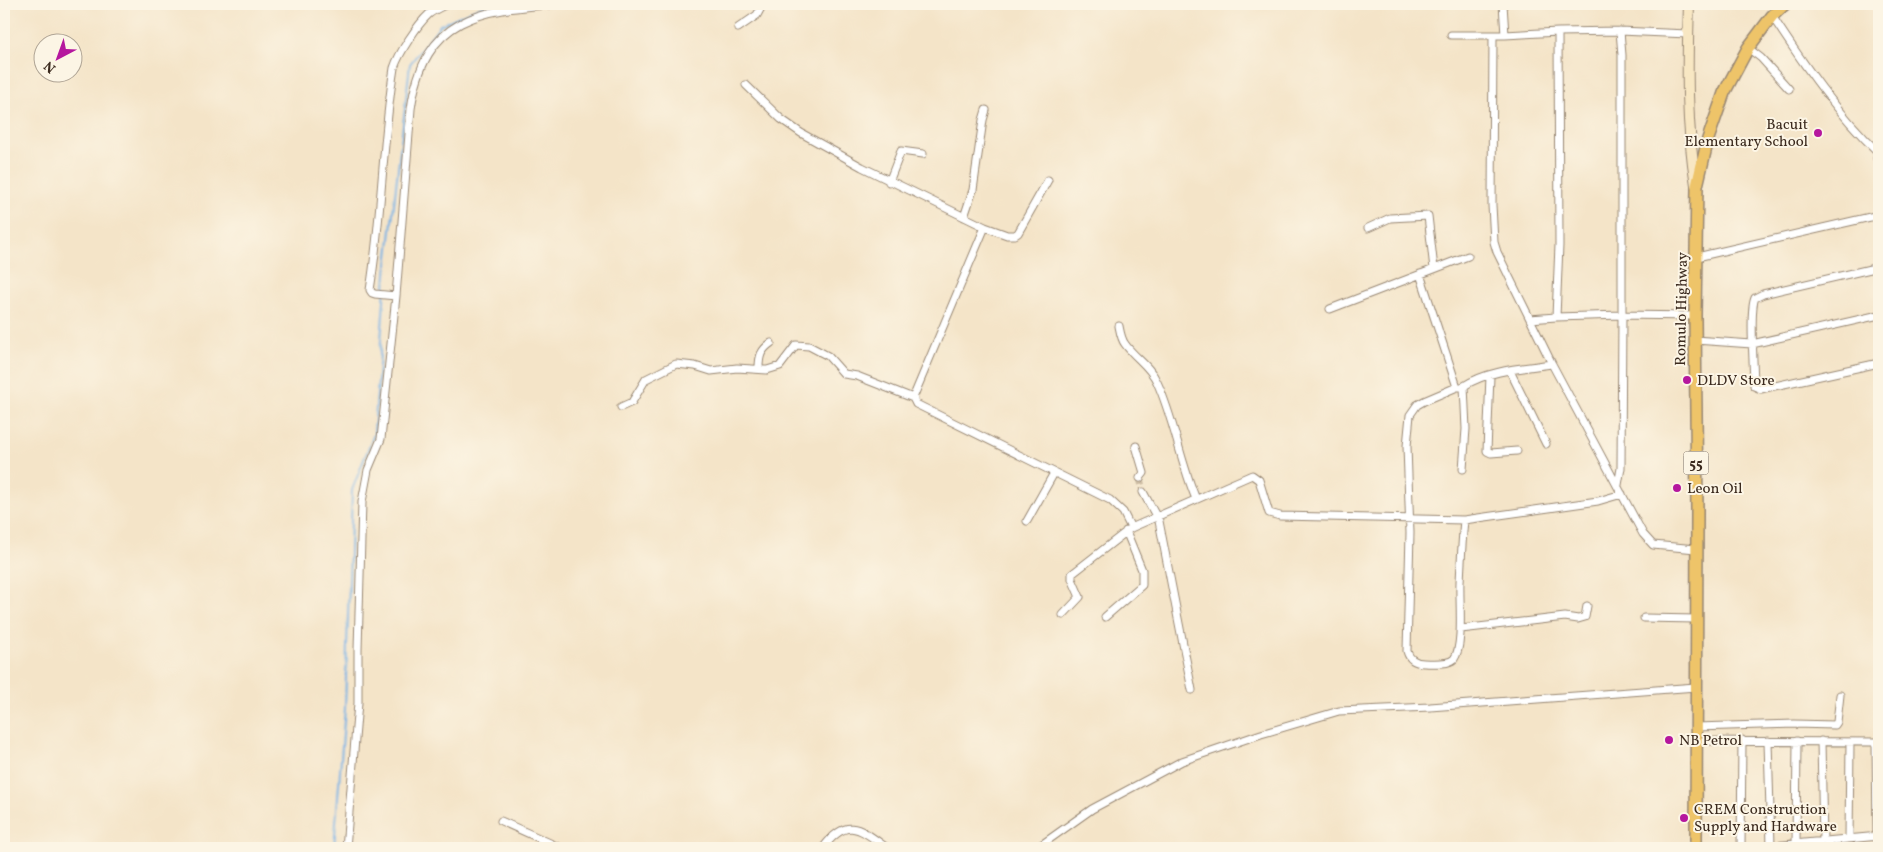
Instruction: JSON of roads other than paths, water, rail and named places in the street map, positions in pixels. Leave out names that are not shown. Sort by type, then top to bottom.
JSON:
[{"type":"highway","name":"Romulo Highway","points":[[1695,848],[1697,741],[1694,316],[1697,186],[1708,139],[1724,93],[1748,48],[1772,16],[1785,4]]},
{"type":"main road","points":[[1689,4],[1688,121],[1691,156],[1697,186]]},
{"type":"street","points":[[393,296],[375,294],[370,290],[376,260],[383,161],[394,68],[397,59],[425,19],[430,13],[447,4]]},
{"type":"street","points":[[346,848],[358,703],[362,502],[368,470],[381,439],[393,296],[415,85],[423,62],[445,34],[464,21],[481,14],[523,6],[560,4]]},
{"type":"street","points":[[738,28],[757,14],[763,4]]},
{"type":"street","points":[[1503,4],[1505,35]]},
{"type":"street","points":[[1772,16],[1808,71],[1853,127],[1879,153],[1877,158],[1879,170]]},
{"type":"street","points":[[1451,35],[1620,31],[1688,34]]},
{"type":"street","points":[[1618,485],[1621,468],[1622,315],[1622,64],[1620,31]]},
{"type":"street","points":[[1556,318],[1559,245],[1558,32]]},
{"type":"street","points":[[1493,35],[1492,205],[1494,242],[1497,252],[1552,364],[1643,534],[1653,545],[1696,549]]},
{"type":"street","points":[[1748,48],[1789,89]]},
{"type":"street","points":[[746,85],[781,119],[801,133],[890,182],[985,227],[1007,235],[1018,233],[1048,180]]},
{"type":"street","points":[[964,217],[973,190],[986,110]]},
{"type":"street","points":[[890,182],[901,151],[922,154]]},
{"type":"street","points":[[1696,257],[1879,215]]},
{"type":"street","points":[[1368,228],[1390,218],[1428,216],[1434,268]]},
{"type":"street","points":[[913,398],[985,227]]},
{"type":"street","points":[[1330,309],[1468,256]]},
{"type":"street","points":[[1879,267],[1758,296],[1754,301],[1752,344],[1754,386],[1759,389],[1879,363]]},
{"type":"street","points":[[1420,274],[1461,387],[1466,429],[1463,469]]},
{"type":"street","points":[[1530,319],[1622,315],[1694,316]]},
{"type":"street","points":[[1695,340],[1752,344],[1879,315]]},
{"type":"street","points":[[1119,326],[1124,342],[1151,371],[1157,381],[1186,476],[1196,499]]},
{"type":"street","points":[[759,368],[761,353],[772,343]]},
{"type":"street","points":[[621,407],[632,402],[646,379],[676,364],[710,370],[759,368],[766,370],[780,366],[796,345],[809,346],[828,356],[844,374],[857,376],[913,398],[916,404],[1110,500],[1123,512],[1142,570],[1142,585],[1105,618]]},
{"type":"street","points":[[1464,520],[1458,651],[1455,658],[1449,662],[1421,663],[1410,659],[1406,651],[1409,579],[1407,455],[1410,415],[1424,401],[1473,381],[1510,370],[1552,364]]},
{"type":"street","points":[[1510,370],[1546,444]]},
{"type":"street","points":[[1490,376],[1487,451],[1491,453],[1517,451]]},
{"type":"street","points":[[1136,446],[1144,473],[1140,478]]},
{"type":"street","points":[[1027,521],[1054,473]]},
{"type":"street","points":[[1064,615],[1080,597],[1072,579],[1072,574],[1129,530],[1252,475],[1259,480],[1266,509],[1272,515],[1464,520],[1598,501],[1622,494]]},
{"type":"street","points":[[1143,492],[1157,516],[1192,690]]},
{"type":"street","points":[[1460,629],[1565,617],[1581,619],[1585,617],[1587,606]]},
{"type":"street","points":[[1644,618],[1696,619]]},
{"type":"street","points":[[1037,848],[1092,809],[1182,761],[1261,734],[1339,711],[1430,707],[1696,686]]},
{"type":"street","points":[[1696,727],[1794,724],[1835,725],[1840,695]]},
{"type":"street","points":[[1741,848],[1742,740]]},
{"type":"street","points":[[1697,741],[1878,742],[1878,836],[1752,848]]},
{"type":"street","points":[[1768,741],[1771,846]]},
{"type":"street","points":[[1796,844],[1797,741]]},
{"type":"street","points":[[1821,741],[1823,842]]},
{"type":"street","points":[[1849,839],[1850,742]]},
{"type":"street","points":[[501,821],[561,848]]},
{"type":"street","points":[[823,848],[838,830],[848,828],[857,829],[887,848]]},
{"type":"waterway","points":[[334,848],[345,708],[352,490],[374,434],[386,274],[410,64],[440,25],[487,4]]},
{"type":"tunnel","points":[[1140,478],[1143,492]]},
{"type":"place","name":"Bacuit Elementary School","points":[[1818,133]]},
{"type":"place","name":"DLDV Store","points":[[1687,380]]},
{"type":"place","name":"Leon Oil","points":[[1677,488]]},
{"type":"place","name":"NB Petrol","points":[[1669,740]]},
{"type":"place","name":"CREM Construction Supply and Hardware","points":[[1684,818]]}]
